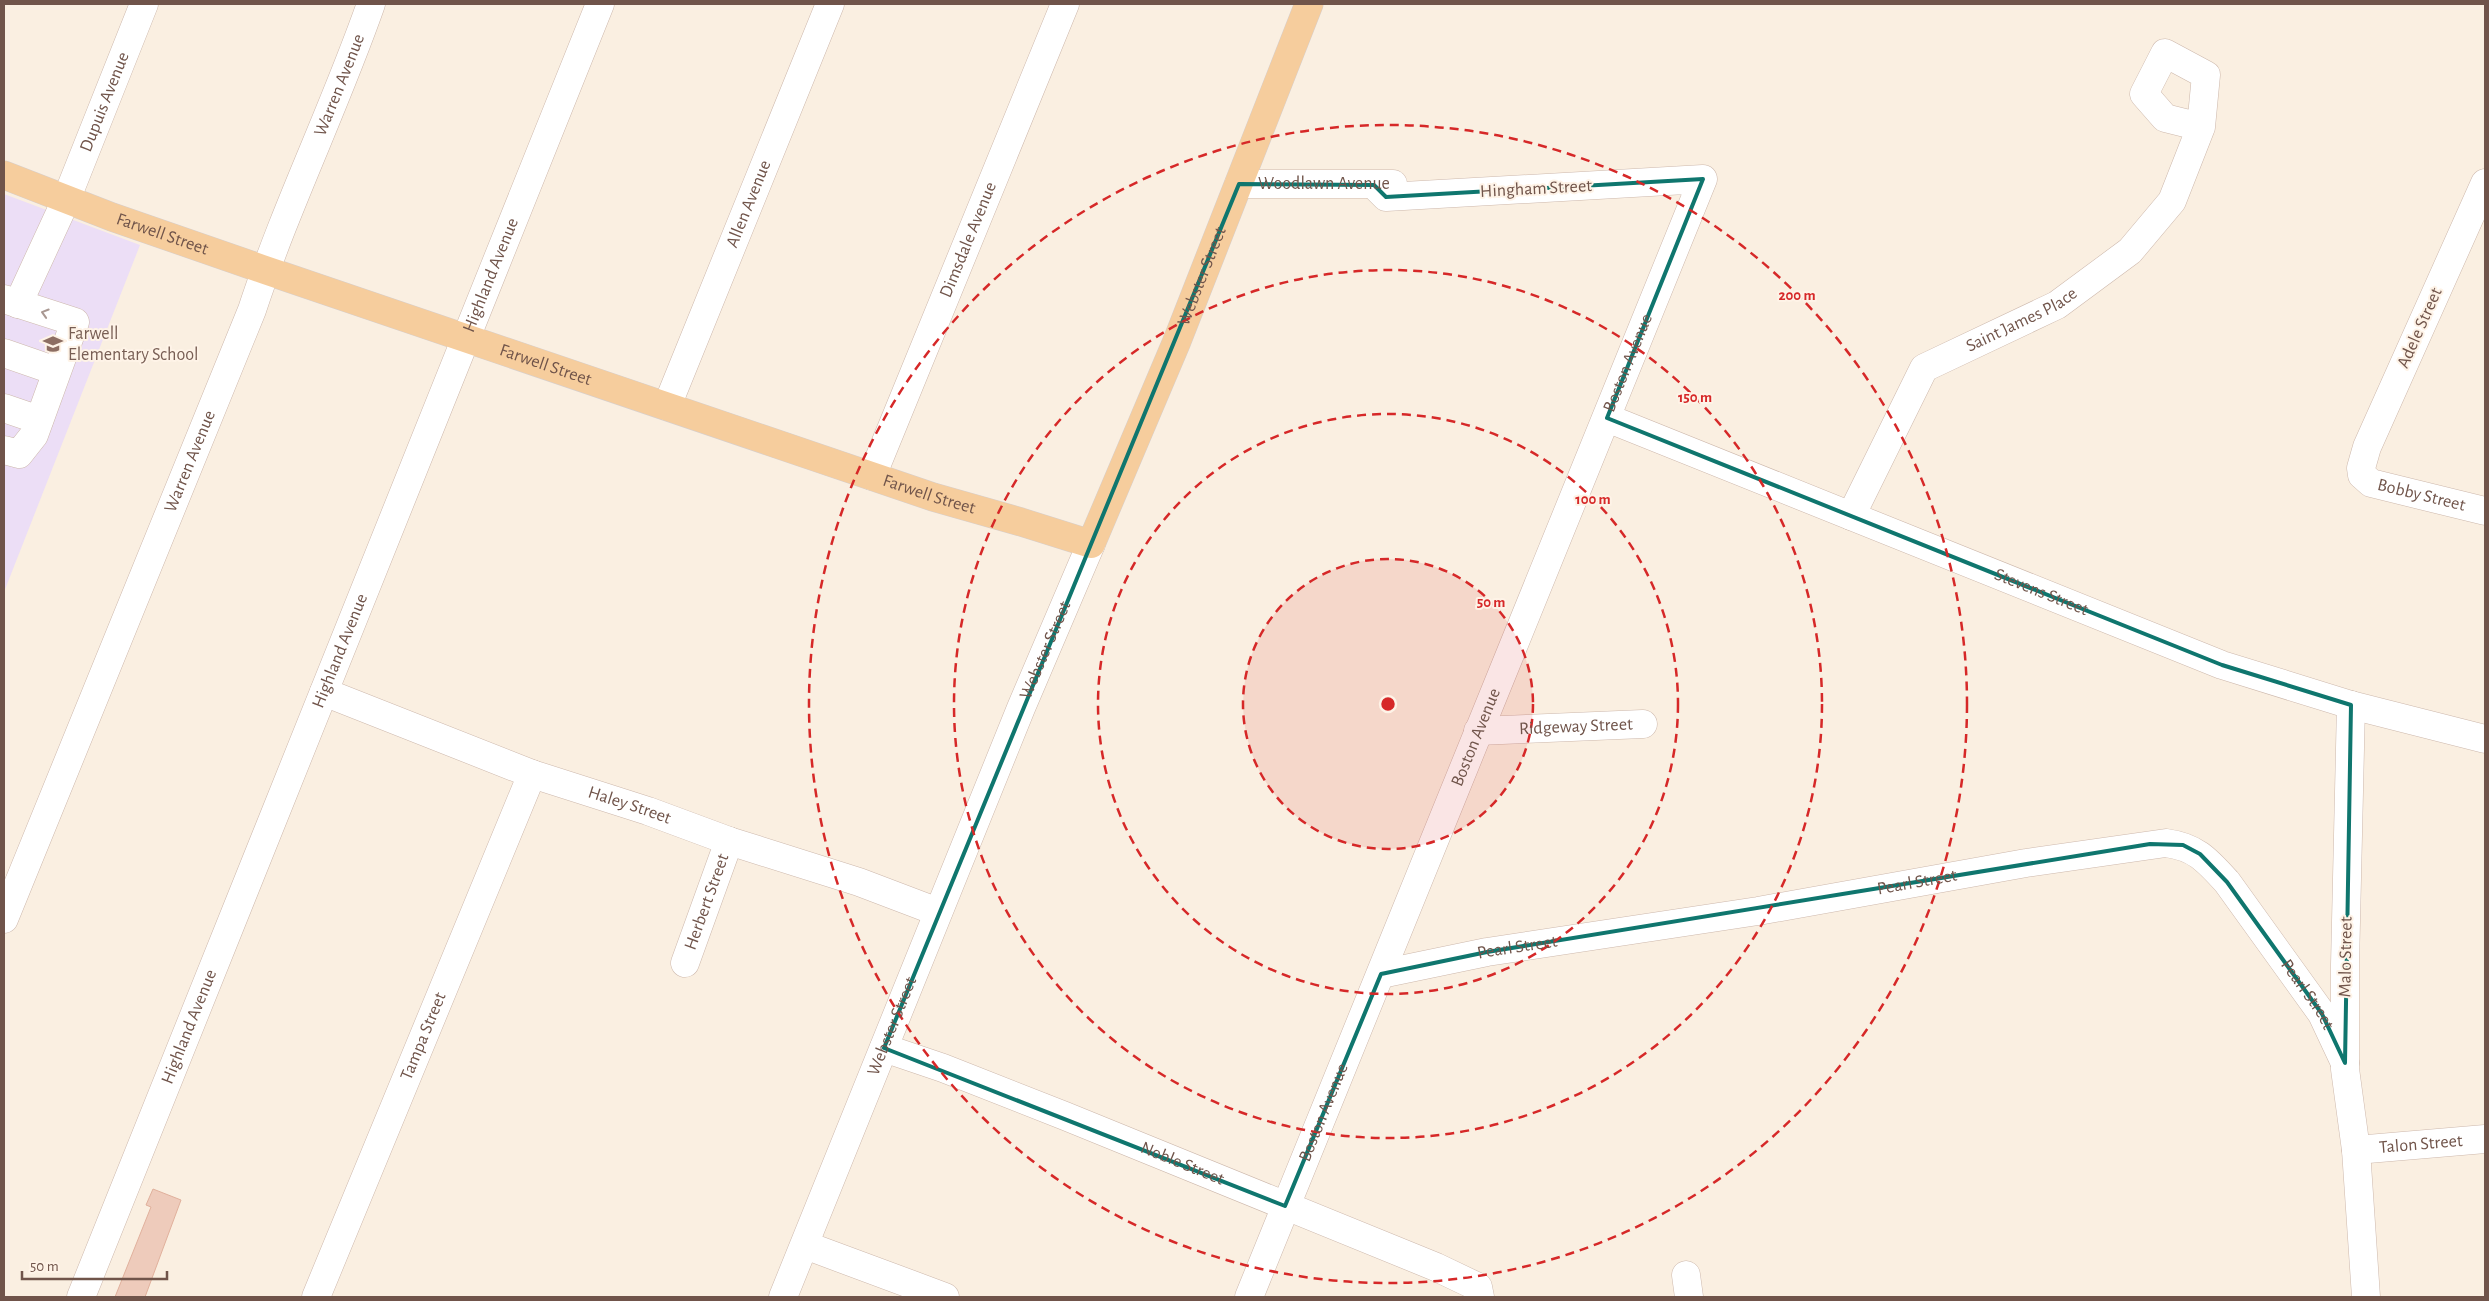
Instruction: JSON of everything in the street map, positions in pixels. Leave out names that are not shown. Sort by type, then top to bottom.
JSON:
[{"type":"main road","name":"Webster Street","points":[[1091,544],[1177,341],[1309,4]]},
{"type":"main road","name":"Farwell Street","points":[[4,175],[66,200],[265,270],[934,497],[1091,544]]},
{"type":"street","name":"Dupuis Avenue","points":[[11,302],[66,200],[144,4]]},
{"type":"street","name":"Warren Avenue","points":[[4,919],[252,310],[265,270],[356,48],[371,4]]},
{"type":"street","name":"Highland Avenue","points":[[81,1297],[300,756],[459,352],[600,4]]},
{"type":"street","name":"Allen Avenue","points":[[668,406],[830,4]]},
{"type":"street","name":"Dimsdale Avenue","points":[[872,476],[1065,4]]},
{"type":"street","name":"Saint James Place","points":[[1851,516],[1924,368],[2057,305],[2130,251],[2172,201],[2201,127]]},
{"type":"street","name":"Hingham Street","points":[[1374,185],[1386,197],[1703,179]]},
{"type":"street","name":"Boston Avenue","points":[[1249,1297],[1703,179]]},
{"type":"street","name":"Adele Street","points":[[2362,475],[2361,468],[2367,447],[2485,183]]},
{"type":"street","name":"Woodlawn Avenue","points":[[1239,184],[1408,184]]},
{"type":"street","points":[[4,450],[18,454],[34,435],[75,322],[11,302]]},
{"type":"street","points":[[4,353],[56,371]]},
{"type":"street","points":[[4,408],[39,420]]},
{"type":"street","name":"Stevens Street","points":[[1607,418],[2222,665],[2351,705],[2485,739]]},
{"type":"street","name":"Bobby Street","points":[[2362,475],[2371,483],[2485,511]]},
{"type":"street","name":"Webster Street","points":[[784,1297],[1021,708],[1091,544]]},
{"type":"street","name":"Haley Street","points":[[324,692],[532,774],[648,811],[729,841],[851,879],[938,912]]},
{"type":"street","name":"Malo Street","points":[[2351,705],[2345,965],[2345,1063],[2356,1150],[2366,1297]]},
{"type":"street","name":"Ridgeway Street","points":[[1478,731],[1644,724]]},
{"type":"street","name":"Tampa Street","points":[[316,1297],[532,774]]},
{"type":"street","name":"Herbert Street","points":[[685,963],[729,841]]},
{"type":"street","name":"Pearl Street","points":[[1381,974],[1487,952],[1758,911],[2026,863],[2166,843],[2189,847],[2211,864],[2227,882],[2322,1014],[2345,1063]]},
{"type":"street","name":"Noble Street","points":[[884,1048],[943,1068],[1065,1116],[1436,1267],[1479,1292]]},
{"type":"street","name":"Talon Street","points":[[2356,1150],[2485,1139]]},
{"type":"street","points":[[805,1245],[945,1297]]},
{"type":"highlighted area","points":[[1703,179],[1607,418],[2222,665],[2351,705],[2345,1063],[2322,1014],[2227,882],[2200,854],[2183,845],[2150,844],[1487,952],[1381,974],[1285,1206],[884,1048],[1239,184],[1374,185],[1386,197]]},
{"type":"shaded area","name":"Farwell Elementary School","points":[[4,194],[140,245],[4,592]]},
{"type":"building","points":[[153,1189],[181,1200],[145,1297],[115,1297],[151,1207],[146,1205]]},
{"type":"place","name":"Farwell Elementary School","points":[[53,344]]}]
